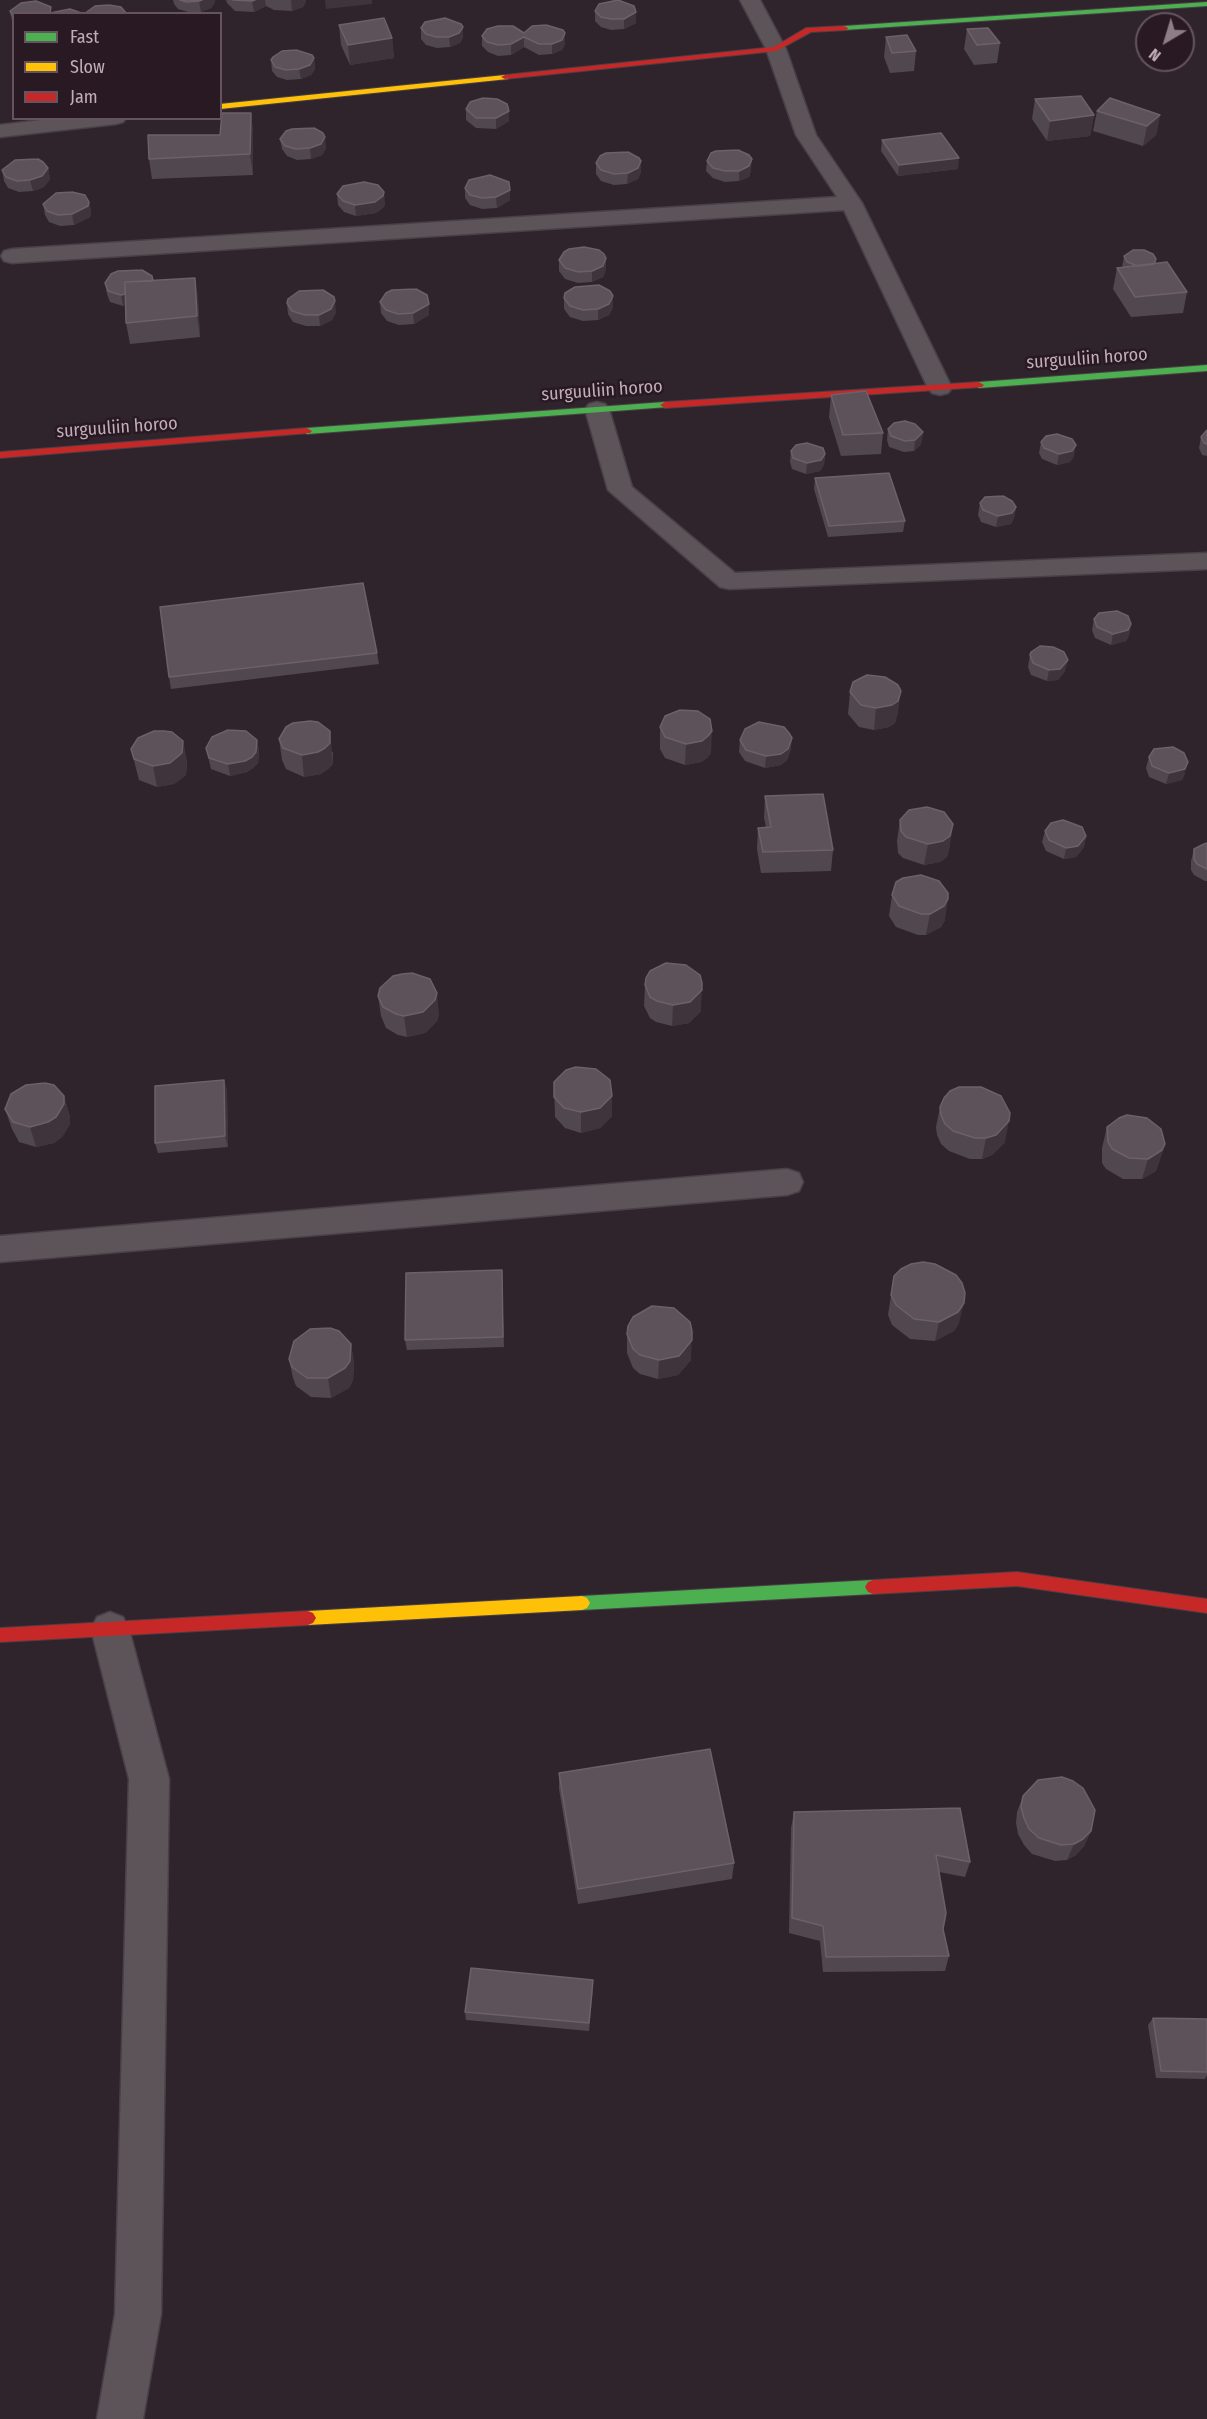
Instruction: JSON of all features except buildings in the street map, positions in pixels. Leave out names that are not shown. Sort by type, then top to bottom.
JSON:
[{"type":"street","points":[[750,0],[776,49],[806,135],[851,203],[940,388]]},
{"type":"street","points":[[222,108],[776,49],[809,30],[1207,4]]},
{"type":"street","points":[[0,131],[98,120]]},
{"type":"street","points":[[12,256],[851,203]]},
{"type":"street","name":"surguuliin horoo","points":[[0,455],[597,409],[940,388],[1207,368]]},
{"type":"street","points":[[597,409],[620,490],[729,581],[1207,561]]},
{"type":"street","points":[[0,1249],[787,1182]]},
{"type":"street","points":[[0,1635],[1017,1579],[1207,1605]]},
{"type":"street","points":[[110,1629],[149,1779],[138,2314],[120,2419]]},
{"type":"traffic: fast","points":[[844,28],[1207,4]]},
{"type":"traffic: fast","points":[[979,385],[1207,368]]},
{"type":"traffic: fast","points":[[307,431],[665,405]]},
{"type":"traffic: fast","points":[[582,1603],[873,1587]]},
{"type":"traffic: slow","points":[[222,107],[505,77]]},
{"type":"traffic: slow","points":[[308,1618],[582,1603]]},
{"type":"traffic: jam","points":[[505,77],[776,49],[809,30],[844,28]]},
{"type":"traffic: jam","points":[[665,405],[979,385]]},
{"type":"traffic: jam","points":[[0,455],[307,431]]},
{"type":"traffic: jam","points":[[873,1587],[1017,1579],[1207,1606]]},
{"type":"traffic: jam","points":[[0,1635],[308,1618]]}]
